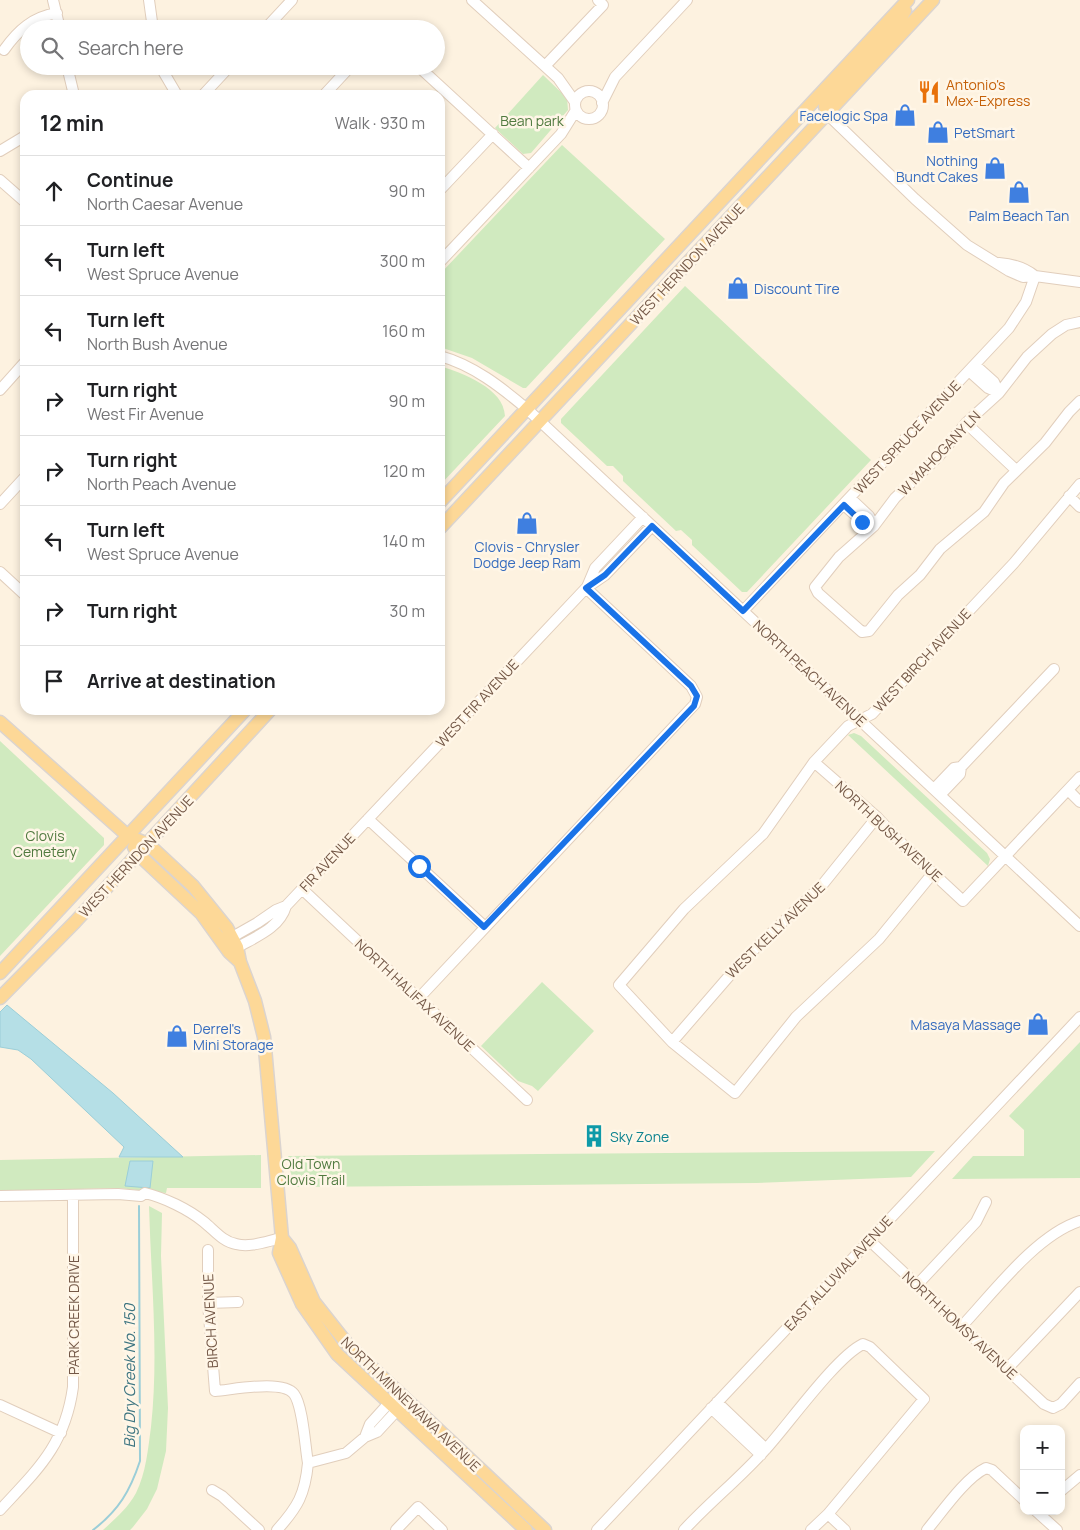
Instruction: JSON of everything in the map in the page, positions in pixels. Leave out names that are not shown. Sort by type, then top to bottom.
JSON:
[{"type":"main road","points":[[827,114],[825,106],[830,98],[896,26],[910,0]]},
{"type":"main road","name":"WEST HERNDON AVENUE","points":[[445,497],[910,0]]},
{"type":"main road","name":"WEST HERNDON AVENUE","points":[[445,523],[933,0]]},
{"type":"main road","name":"WEST HERNDON AVENUE","points":[[0,973],[240,715]]},
{"type":"main road","name":"WEST HERNDON AVENUE","points":[[0,998],[40,959],[148,844],[265,715]]},
{"type":"main road","points":[[0,722],[128,836],[138,854],[231,944]]},
{"type":"main road","points":[[128,836],[148,844],[193,886],[231,944]]},
{"type":"main road","name":"NORTH MINNEWAWA AVENUE","points":[[231,944],[255,1001],[264,1037],[277,1202],[282,1238],[279,1253],[306,1311],[337,1354],[398,1402],[545,1530]]},
{"type":"main road","name":"NORTH MINNEWAWA AVENUE","points":[[398,1402],[526,1530]]},
{"type":"street","points":[[53,0],[58,20]]},
{"type":"street","points":[[149,0],[152,20]]},
{"type":"street","points":[[273,20],[292,0]]},
{"type":"street","points":[[472,0],[558,78],[585,119]]},
{"type":"street","points":[[445,257],[561,134],[585,119],[598,116],[602,103],[615,78],[687,0]]},
{"type":"street","points":[[545,66],[600,2]]},
{"type":"street","points":[[35,20],[48,14],[57,13]]},
{"type":"street","points":[[4,50],[20,31]]},
{"type":"street","points":[[69,75],[73,90]]},
{"type":"street","points":[[165,75],[174,90]]},
{"type":"street","points":[[208,90],[222,75]]},
{"type":"street","points":[[329,90],[343,75]]},
{"type":"street","points":[[428,75],[444,90]]},
{"type":"street","points":[[558,78],[597,94],[602,103]]},
{"type":"street","points":[[561,134],[576,106],[589,92],[615,78]]},
{"type":"street","points":[[445,90],[529,168]]},
{"type":"street","points":[[827,114],[954,236],[999,264],[1012,264],[1026,269],[1035,276],[1080,282]]},
{"type":"street","points":[[445,185],[493,134]]},
{"type":"street","points":[[0,151],[20,139]]},
{"type":"street","points":[[0,180],[20,198]]},
{"type":"street","name":"WEST SPRUCE AVENUE","points":[[743,611],[1019,316],[1035,276]]},
{"type":"street","name":"W MAHOGANY LN","points":[[1016,470],[984,512],[940,549],[920,575],[898,595],[869,631],[862,632],[818,593],[815,587],[839,557],[874,526],[896,498],[939,456],[966,423],[999,393],[1027,357],[1052,334],[1066,325],[1080,322]]},
{"type":"street","name":"NORTH PEACH AVENUE","points":[[445,358],[489,379],[527,409],[1080,926]]},
{"type":"street","points":[[0,390],[20,368]]},
{"type":"street","points":[[972,368],[988,388],[999,393]]},
{"type":"street","points":[[966,423],[1016,470],[1045,443],[1080,401]]},
{"type":"street","points":[[0,504],[20,482]]},
{"type":"street","name":"WEST BIRCH AVENUE","points":[[672,1042],[619,985],[684,909],[763,834],[814,762],[848,726],[872,714],[1014,563],[1080,484]]},
{"type":"street","points":[[1069,496],[1080,506]]},
{"type":"street","points":[[847,501],[862,522],[874,526]]},
{"type":"street","name":"WEST FIR AVENUE","points":[[586,588],[596,568],[643,517]]},
{"type":"street","name":"WEST FIR AVENUE","points":[[368,819],[586,588],[605,575],[652,526]]},
{"type":"street","points":[[0,572],[20,590]]},
{"type":"street","points":[[418,998],[694,706],[697,696],[691,686],[586,588]]},
{"type":"street","points":[[937,792],[954,768],[961,767],[1054,669]]},
{"type":"street","name":"NORTH BUSH AVENUE","points":[[814,762],[877,817],[963,901],[1005,857]]},
{"type":"street","points":[[1005,857],[1080,777]]},
{"type":"street","points":[[1068,790],[1080,802]]},
{"type":"street","name":"WEST KELLY AVENUE","points":[[672,1042],[743,960],[823,884],[877,817]]},
{"type":"street","points":[[368,819],[484,927]]},
{"type":"street","name":"FIR AVENUE","points":[[231,944],[274,925],[283,917],[286,906],[368,819]]},
{"type":"street","points":[[672,1042],[734,1093],[796,1017],[879,939],[933,873]]},
{"type":"street","name":"NORTH HALIFAX AVENUE","points":[[302,890],[528,1100]]},
{"type":"street","name":"EAST ALLUVIAL AVENUE","points":[[597,1530],[1080,1017]]},
{"type":"street","points":[[0,1196],[141,1196],[146,1193],[162,1197],[165,1201],[196,1216],[230,1243],[243,1245],[282,1238]]},
{"type":"street","name":"PARK CREEK DRIVE","points":[[0,1510],[45,1461],[61,1433],[70,1406],[72,1388],[73,1196]]},
{"type":"street","points":[[917,1285],[976,1222],[986,1202]]},
{"type":"street","points":[[962,1326],[1033,1251],[1055,1232],[1080,1221]]},
{"type":"street","name":"NORTH HOMSY AVENUE","points":[[869,1240],[1044,1404],[1053,1408],[1061,1404],[1080,1383]]},
{"type":"street","name":"BIRCH AVENUE","points":[[208,1250],[208,1303],[214,1391],[276,1386],[290,1390],[298,1401],[308,1462]]},
{"type":"street","points":[[1006,1370],[1080,1292]]},
{"type":"street","points":[[208,1303],[238,1302]]},
{"type":"street","points":[[684,1530],[764,1452],[828,1376],[855,1348],[863,1344],[870,1346],[924,1399],[828,1514],[811,1530]]},
{"type":"street","points":[[277,1530],[292,1513],[303,1495],[308,1462],[341,1456],[351,1450],[365,1437],[370,1424],[398,1402]]},
{"type":"street","points":[[0,1405],[61,1433]]},
{"type":"street","points":[[714,1405],[764,1452]]},
{"type":"street","points":[[927,1530],[956,1496],[980,1471],[986,1468],[992,1470],[1020,1496]]},
{"type":"street","points":[[1065,1488],[1080,1475]]},
{"type":"street","points":[[212,1490],[222,1496],[259,1530]]},
{"type":"street","points":[[396,1530],[418,1507],[442,1530]]},
{"type":"street","points":[[828,1514],[845,1530]]},
{"type":"street","points":[[1040,1515],[1050,1528]]},
{"type":"green space","name":"Bean park","points":[[543,75],[567,98],[568,110],[531,153],[523,154],[495,128]]},
{"type":"green space","points":[[562,145],[665,239],[526,388],[472,358],[445,349],[445,269]]},
{"type":"green space","points":[[685,286],[871,460],[747,592],[742,592],[692,545],[692,540],[681,530],[676,531],[623,481],[623,476],[613,466],[607,466],[561,423],[561,419]]},
{"type":"green space","points":[[445,368],[470,378],[490,390],[498,397],[503,406],[505,416],[445,480]]},
{"type":"green space","points":[[854,733],[861,736],[987,853],[990,859],[988,866],[848,735]]},
{"type":"green space","name":"Clovis Cemetery","points":[[0,741],[104,838],[104,845],[0,956]]},
{"type":"green space","points":[[542,982],[594,1031],[538,1091],[532,1086],[518,1081],[481,1046]]},
{"type":"green space","points":[[1080,1042],[1080,1178],[952,1179],[973,1156],[1024,1156],[1024,1130],[1009,1116]]},
{"type":"green space","name":"Old Town Clovis Trail","points":[[935,1151],[911,1177],[756,1183],[293,1187],[288,1156]]},
{"type":"green space","name":"Old Town Clovis Trail","points":[[261,1155],[261,1188],[167,1188],[166,1193],[118,1188],[0,1191],[0,1160]]},
{"type":"green space","points":[[149,1206],[162,1213],[161,1256],[168,1408],[166,1451],[157,1489],[147,1509],[133,1527],[130,1530],[103,1530],[117,1517],[136,1493],[144,1469],[149,1444],[153,1399],[154,1316]]},
{"type":"water","points":[[7,1005],[113,1093],[183,1157],[119,1157],[124,1147],[31,1059],[18,1050],[0,1047],[0,1012]]},
{"type":"water","points":[[130,1161],[153,1161],[150,1188],[125,1186]]},
{"type":"waterway","name":"Big Dry Creek No. 150","points":[[93,1530],[110,1515],[128,1491],[140,1461],[139,1206]]},
{"type":"place","name":"Antonio's Mex-Express","points":[[929,92]]},
{"type":"place","name":"Facelogic Spa","points":[[905,115]]},
{"type":"place","name":"PetSmart","points":[[938,132]]},
{"type":"place","name":"Nothing Bundt Cakes","points":[[995,168]]},
{"type":"place","name":"Palm Beach Tan","points":[[1019,192]]},
{"type":"place","name":"Discount Tire","points":[[738,288]]},
{"type":"place","name":"Clovis - Chrysler Dodge Jeep Ram","points":[[527,523]]},
{"type":"place","name":"Masaya Massage","points":[[1038,1024]]},
{"type":"place","name":"Derrel's Mini Storage","points":[[177,1036]]},
{"type":"place","name":"Sky Zone","points":[[594,1136]]},
{"type":"route","points":[[419,866],[484,927],[694,706],[697,696],[694,689],[586,588],[605,575],[652,526],[743,611],[844,505],[862,522]]}]
